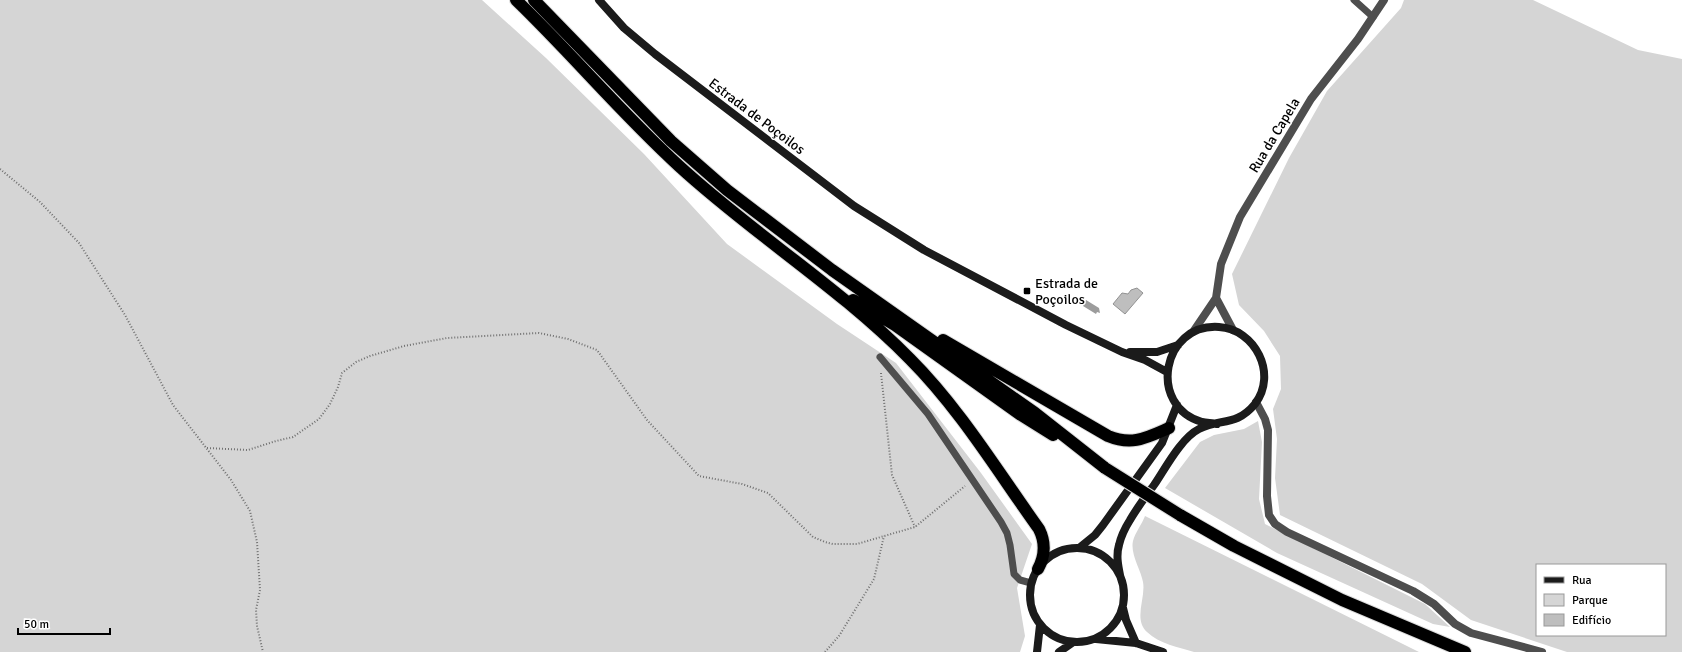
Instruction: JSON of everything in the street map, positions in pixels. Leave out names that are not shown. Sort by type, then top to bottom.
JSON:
[{"type":"highway","points":[[516,0],[631,120],[678,166],[711,195],[825,283],[909,358],[937,387],[1039,529],[1044,544],[1044,553],[1043,560],[1038,569]]},
{"type":"highway","points":[[534,0],[671,141],[727,190],[832,270],[1035,413],[1105,468]]},
{"type":"highway","points":[[832,270],[922,328],[1108,436],[1119,440],[1132,442],[1169,428]]},
{"type":"highway","points":[[825,283],[895,325],[1021,415],[1180,515],[1234,546],[1342,600],[1465,652]]},
{"type":"main road","name":"Estrada de Poçoilos","points":[[599,0],[624,28],[655,54],[854,206],[924,250],[1066,325],[1122,352],[1145,360],[1167,372]]},
{"type":"main road","name":"Estrada de Poçoilos","points":[[1136,642],[1126,620],[1123,608],[1124,588],[1117,560],[1118,547],[1122,534],[1130,519],[1184,440],[1199,428],[1232,421],[1246,414],[1256,402],[1262,389],[1264,375],[1262,360],[1256,347],[1245,337],[1233,330],[1219,327],[1206,328],[1193,332],[1178,345],[1170,358],[1167,372],[1171,395],[1177,405],[1195,419],[1202,422],[1217,424]]},
{"type":"main road","name":"Estrada de Poçoilos","points":[[1122,352],[1157,352],[1178,345]]},
{"type":"main road","name":"Estrada de Poçoilos","points":[[1079,548],[1095,535],[1103,525],[1162,443],[1177,405]]},
{"type":"main road","name":"Estrada de Poçoilos","points":[[1120,575],[1110,561],[1096,552],[1079,548],[1071,548],[1056,553],[1043,562],[1031,584],[1030,601],[1032,609],[1040,625],[1054,637],[1080,643],[1095,639],[1110,630],[1118,620],[1123,608]]},
{"type":"main road","points":[[1037,652],[1040,625]]},
{"type":"main road","name":"Estrada de Poçoilos","points":[[1095,639],[1136,642],[1163,652]]},
{"type":"main road","points":[[1059,652],[1072,642]]},
{"type":"street","name":"Rua da Capela","points":[[1193,332],[1216,298],[1221,264],[1240,217],[1311,99],[1373,17],[1384,0]]},
{"type":"street","points":[[1216,298],[1233,330]]},
{"type":"street","points":[[1256,402],[1265,419],[1268,430],[1268,515],[1275,524],[1287,532],[1413,591],[1434,604],[1455,624],[1471,632],[1542,652]]},
{"type":"lane","points":[[1354,0],[1373,17]]},
{"type":"lane","points":[[880,358],[928,414],[1007,533],[1014,574],[1020,580],[1031,584]]},
{"type":"path","points":[[0,169],[40,202],[79,243],[125,315],[173,405],[231,480],[250,511],[257,542],[260,590],[256,610],[257,626],[263,652]]},
{"type":"path","points":[[207,448],[248,450],[293,437],[319,419],[330,404],[338,387],[342,373],[356,362],[370,356],[404,346],[447,338],[539,333],[568,339],[597,350],[647,420],[699,476],[742,484],[768,493],[813,537],[824,542],[857,544],[915,527],[972,480]]},
{"type":"path","points":[[880,358],[892,475],[915,527]]},
{"type":"path","points":[[825,652],[839,636],[874,579],[884,536]]},
{"type":"green space","points":[[0,0],[482,0],[546,58],[644,154],[727,244],[837,324],[896,363],[981,473],[1032,544],[1017,588],[1025,636],[1020,652],[0,652]]},
{"type":"green space","points":[[1404,0],[1533,0],[1638,50],[1682,59],[1682,652],[1567,652],[1471,620],[1422,584],[1280,515],[1275,478],[1277,439],[1273,409],[1281,389],[1280,356],[1264,331],[1239,305],[1232,274],[1289,158],[1327,91],[1401,8]]},
{"type":"green space","points":[[1258,421],[1262,442],[1259,499],[1265,524],[1425,604],[1450,627],[1433,624],[1277,553],[1165,488],[1200,442],[1214,435],[1244,429]]},
{"type":"green space","points":[[1145,516],[1419,652],[1194,652],[1169,645],[1147,632],[1141,621],[1140,615],[1143,582],[1134,557],[1132,546],[1134,538]]},
{"type":"shaded area","points":[[1086,300],[1099,308],[1100,313],[1097,312],[1096,314],[1083,306]]},
{"type":"building","points":[[1137,288],[1143,293],[1125,314],[1113,304],[1122,293],[1128,294],[1131,290]]},
{"type":"place","name":"Estrada de Poçoilos","points":[[1027,291]]}]
